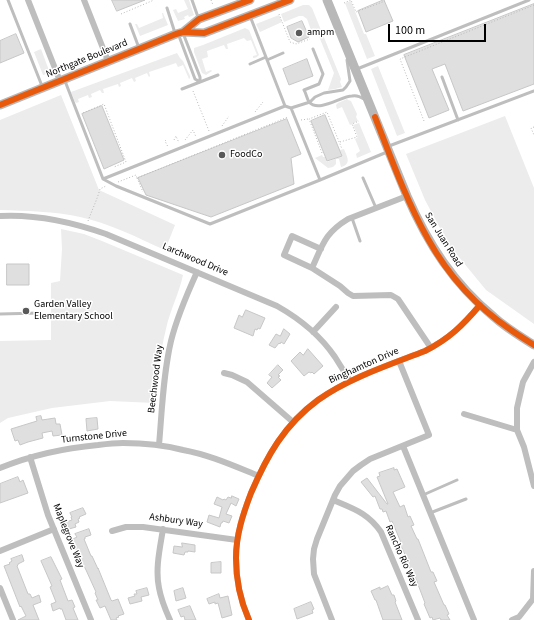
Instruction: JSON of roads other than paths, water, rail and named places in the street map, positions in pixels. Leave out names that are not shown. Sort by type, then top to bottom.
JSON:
[{"type":"main road","name":"Northgate Boulevard","points":[[179,33],[204,33],[290,0]]},
{"type":"main road","name":"San Juan Road","points":[[327,0],[416,218],[428,240],[455,278],[480,305],[510,330],[534,345]]},
{"type":"main road","name":"Northgate Boulevard","points":[[0,105],[179,33],[199,19],[246,1]]},
{"type":"street","points":[[28,0],[62,80]]},
{"type":"street","points":[[84,0],[108,61]]},
{"type":"street","points":[[312,268],[325,239],[341,224],[352,218],[407,196]]},
{"type":"street","name":"Larchwood Drive","points":[[0,216],[42,218],[84,226],[277,306],[301,321],[325,344],[350,381]]},
{"type":"street","points":[[321,249],[292,236],[284,256],[312,268],[353,296],[391,295],[395,297],[398,299],[431,348]]},
{"type":"street","name":"Beechwood Way","points":[[159,445],[168,354],[171,339],[178,316],[197,272]]},
{"type":"street","name":"Binghamton Drive","points":[[249,620],[241,600],[238,586],[236,571],[237,540],[244,510],[271,452],[281,436],[293,422],[332,390],[350,381],[431,348],[462,326],[480,305]]},
{"type":"street","points":[[313,332],[336,307]]},
{"type":"street","points":[[332,620],[313,569],[313,559],[317,539],[340,486],[353,471],[361,465],[429,435],[399,361]]},
{"type":"street","points":[[534,362],[523,382],[517,408],[517,430],[524,447],[534,486]]},
{"type":"street","points":[[224,373],[237,377],[252,385],[293,422]]},
{"type":"street","points":[[464,414],[517,430]]},
{"type":"street","name":"Turnstone Drive","points":[[0,468],[44,453],[121,442],[159,445],[183,449],[223,461],[259,476]]},
{"type":"street","points":[[403,446],[474,620]]},
{"type":"street","name":"Maplegrove Way","points":[[30,457],[54,529],[91,620]]},
{"type":"street","name":"Rancho Rio Way","points":[[334,500],[361,512],[376,524],[383,536],[418,620]]},
{"type":"street","name":"Ashbury Way","points":[[112,531],[132,527],[143,527],[237,540]]},
{"type":"street","points":[[0,551],[54,529]]},
{"type":"street","points":[[163,529],[158,565],[158,587],[170,620]]},
{"type":"street","points":[[512,620],[520,617],[534,599],[534,571]]},
{"type":"street","points":[[0,588],[13,620]]},
{"type":"lane","points":[[8,0],[43,88]]},
{"type":"lane","points":[[192,0],[199,19]]},
{"type":"lane","points":[[355,69],[529,0]]},
{"type":"lane","points":[[167,8],[200,77],[200,82]]},
{"type":"lane","points":[[249,16],[285,106]]},
{"type":"lane","points":[[130,24],[139,49]]},
{"type":"lane","points":[[103,178],[285,106],[291,108],[310,102],[315,97],[324,93],[343,90],[350,81],[349,66],[344,42]]},
{"type":"lane","points":[[313,49],[323,74],[319,84],[304,90],[310,102],[315,105],[324,104],[352,96],[362,97],[368,101]]},
{"type":"lane","points":[[250,64],[283,53]]},
{"type":"lane","points":[[182,89],[218,76]]},
{"type":"lane","points":[[442,77],[458,120]]},
{"type":"lane","points":[[62,80],[103,178],[112,184],[210,224],[320,180],[388,149],[458,120],[534,91]]},
{"type":"lane","points":[[291,108],[320,180]]},
{"type":"lane","points":[[364,178],[376,208]]},
{"type":"lane","points":[[352,218],[360,241]]},
{"type":"lane","points":[[0,314],[40,313]]},
{"type":"lane","points":[[423,495],[457,480]]},
{"type":"lane","points":[[430,513],[466,499]]},
{"type":"place","name":"ampm","points":[[299,33]]},
{"type":"place","name":"FoodCo","points":[[222,155]]},
{"type":"place","name":"Garden Valley Elementary School","points":[[26,311]]}]
